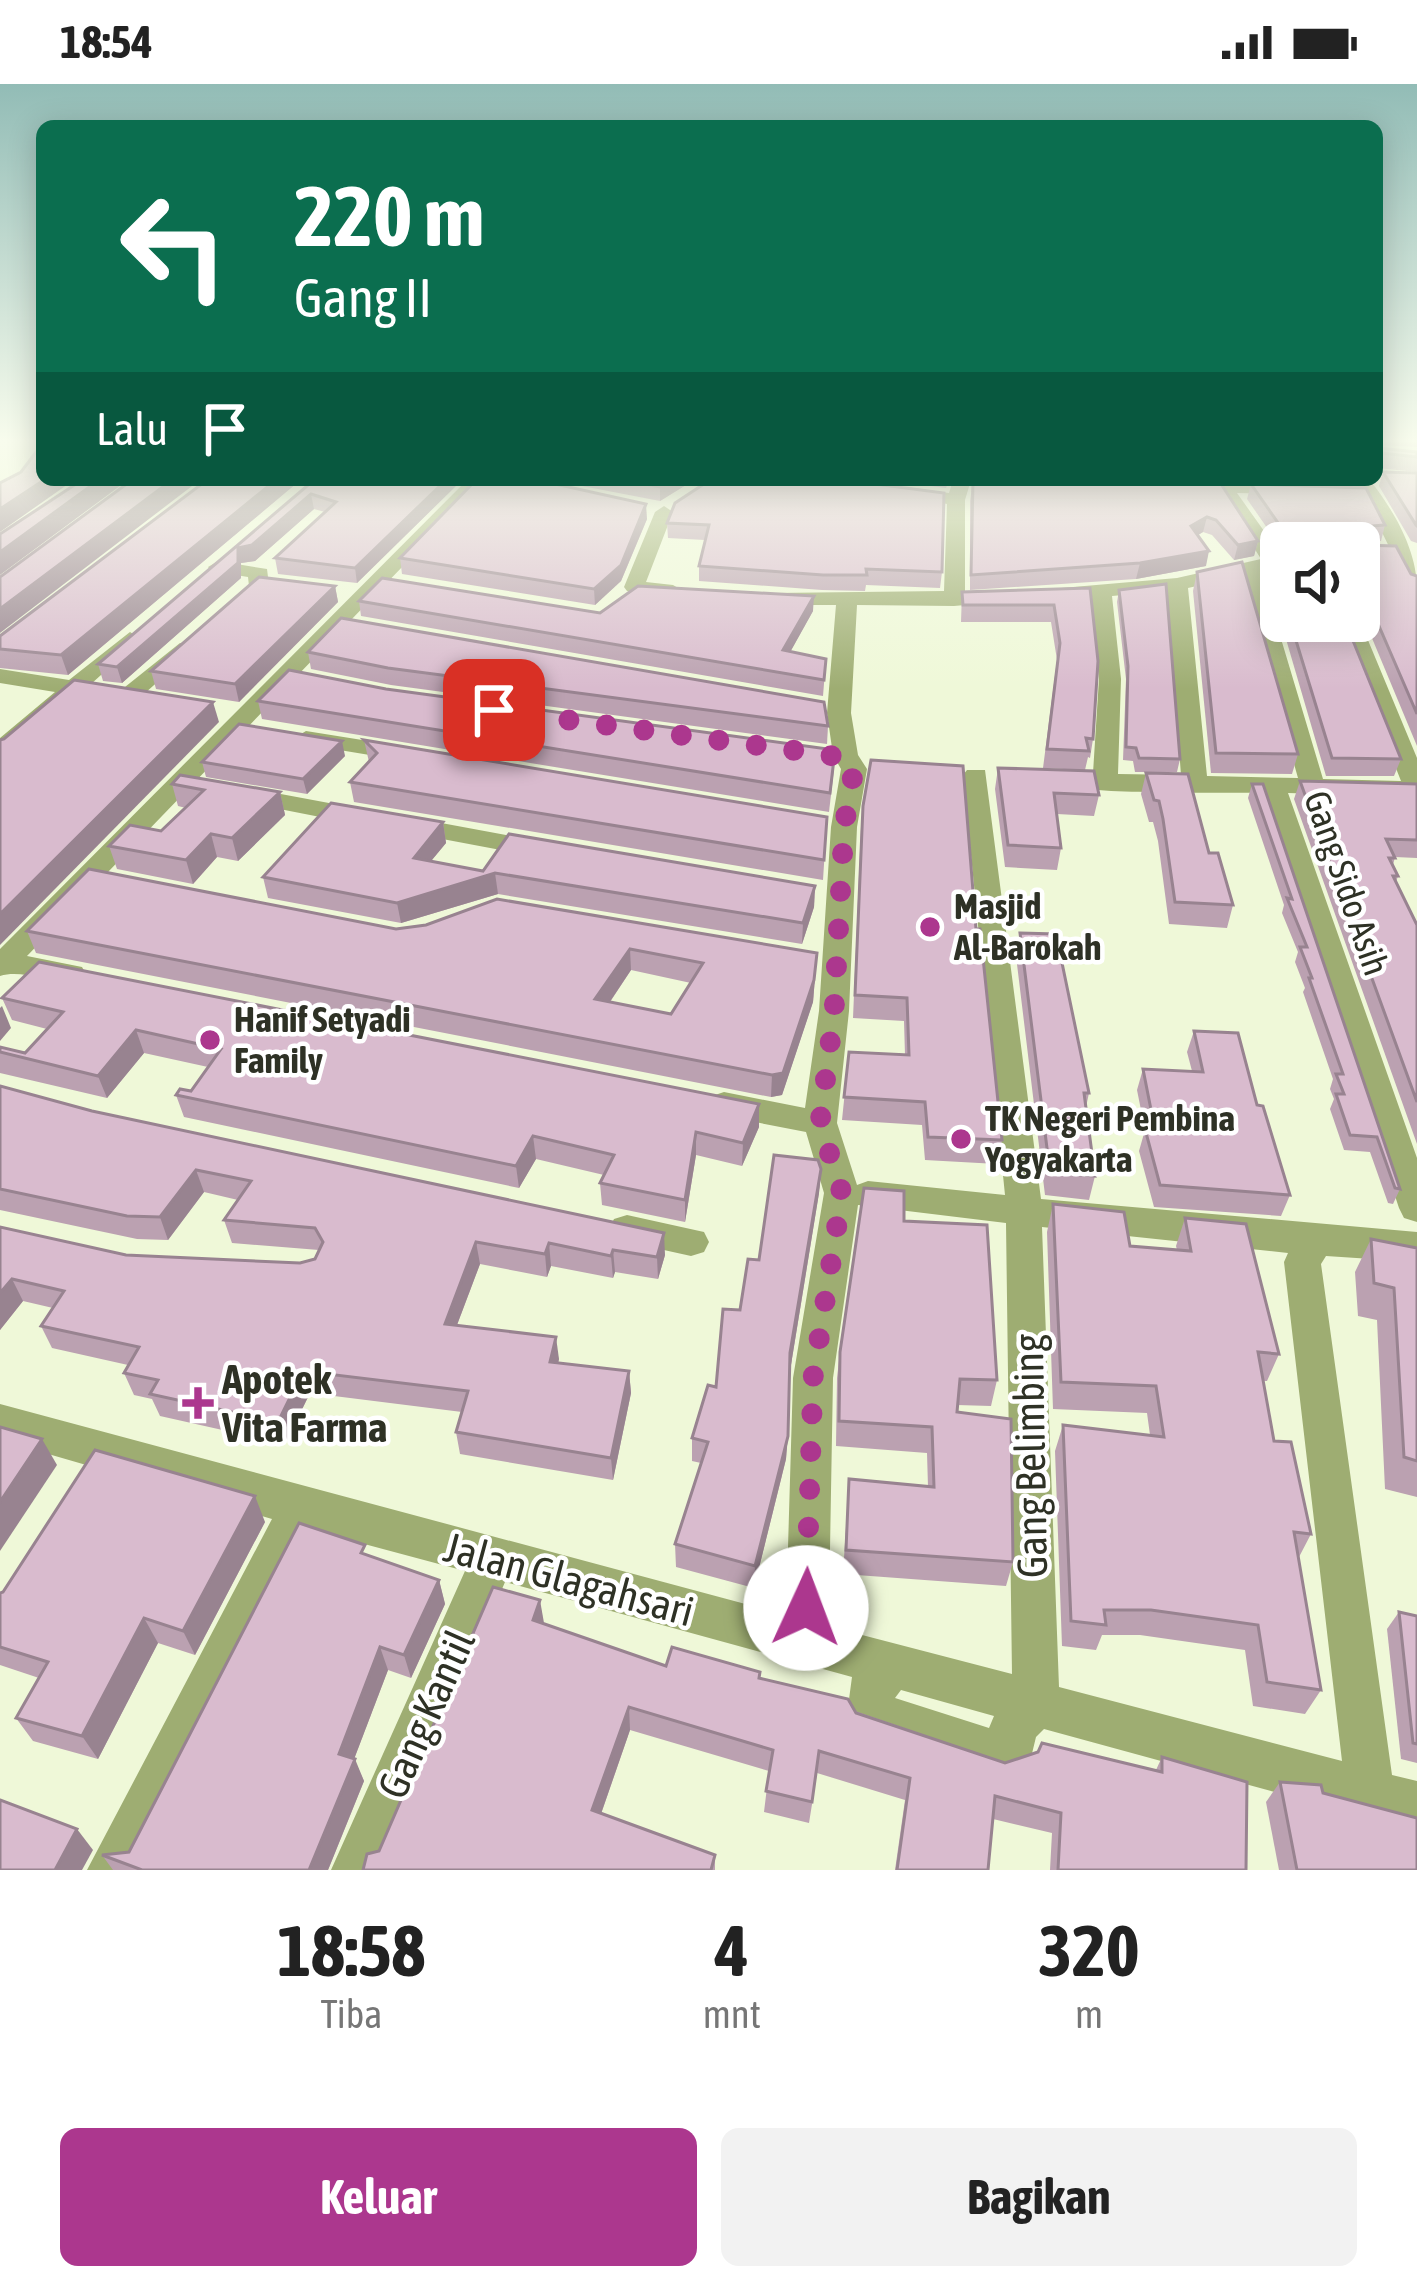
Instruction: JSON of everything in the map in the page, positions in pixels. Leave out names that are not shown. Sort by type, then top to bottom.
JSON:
[{"type":"street","points":[[1,962],[178,784],[233,717],[295,677],[347,625],[361,589],[431,522]]},
{"type":"street","points":[[650,522],[627,594],[689,593]]},
{"type":"street","points":[[953,600],[957,522]]},
{"type":"street","points":[[1235,522],[1313,788]]},
{"type":"street","points":[[1386,522],[1417,583]]},
{"type":"street","points":[[200,582],[226,560],[258,578],[361,589]]},
{"type":"street","points":[[759,598],[953,600],[1101,592],[1177,584],[1249,565]]},
{"type":"street","points":[[1177,584],[1196,786]]},
{"type":"street","points":[[1101,592],[1110,679],[1105,783]]},
{"type":"street","points":[[824,1647],[806,1608],[813,1378],[842,1193],[820,1123],[826,962],[841,898],[836,826],[849,763],[838,710],[847,599]]},
{"type":"street","points":[[0,751],[145,627]]},
{"type":"street","points":[[0,676],[140,698],[192,639]]},
{"type":"street","points":[[1040,779],[1417,789],[1358,642]]},
{"type":"street","points":[[810,703],[838,710]]},
{"type":"street","points":[[233,717],[430,758]]},
{"type":"street","name":"Gang Belimbing","points":[[976,776],[1024,1208],[1036,1703]]},
{"type":"street","points":[[178,784],[556,852]]},
{"type":"street","name":"Gang Sido Asih","points":[[1273,788],[1417,1208]]},
{"type":"street","points":[[88,876],[124,883]]},
{"type":"street","points":[[805,892],[841,898]]},
{"type":"street","points":[[1,962],[111,982]]},
{"type":"street","points":[[683,1096],[820,1123]]},
{"type":"street","points":[[842,1193],[1024,1208],[1316,1244],[1417,1247]]},
{"type":"street","points":[[600,1223],[691,1242]]},
{"type":"street","points":[[1316,1244],[1302,1262],[1370,1793]]},
{"type":"street","name":"Jalan Glagahsari","points":[[0,1422],[301,1508],[895,1666],[872,1684],[871,1714],[999,1756],[1011,1753],[1013,1727],[1036,1703]]},
{"type":"street","points":[[69,1492],[96,1450]]},
{"type":"street","points":[[113,1870],[301,1508]]},
{"type":"street","name":"Gang Kantil","points":[[357,1870],[493,1558]]},
{"type":"street","points":[[1036,1703],[1417,1806]]},
{"type":"building","points":[[18,522],[41,522],[0,552],[0,534]]},
{"type":"building","points":[[74,522],[116,522],[0,609],[0,577]]},
{"type":"building","points":[[151,522],[224,522],[61,655],[0,649],[0,636]]},
{"type":"building","points":[[264,522],[278,522],[252,545],[238,548],[238,563],[117,667],[98,664]]},
{"type":"building","points":[[314,522],[402,522],[355,568],[275,558]]},
{"type":"building","points":[[435,522],[638,522],[621,565],[594,589],[400,558]]},
{"type":"building","points":[[943,522],[942,572],[866,569],[867,575],[823,575],[699,566],[709,525],[667,523]]},
{"type":"building","points":[[972,522],[1197,522],[1191,526],[1209,551],[1140,563],[971,575]]},
{"type":"building","points":[[1218,522],[1246,522],[1258,541],[1238,545]]},
{"type":"building","points":[[1380,546],[1396,546],[1411,574],[1417,576],[1417,714],[1380,628]]},
{"type":"building","points":[[1242,562],[1260,624],[1260,642],[1265,642],[1298,754],[1216,753],[1197,572]]},
{"type":"building","points":[[259,577],[335,586],[235,684],[151,671]]},
{"type":"building","points":[[382,578],[600,613],[638,586],[814,596],[783,650],[826,659],[824,680],[359,601]]},
{"type":"building","points":[[1166,584],[1180,759],[1139,758],[1136,748],[1126,747],[1128,666],[1119,590]]},
{"type":"building","points":[[1090,588],[1098,661],[1093,739],[1086,738],[1089,751],[1047,749],[1060,643],[1054,605],[963,605],[962,592]]},
{"type":"building","points":[[341,618],[824,702],[828,726],[388,668],[308,652]]},
{"type":"building","points":[[1296,642],[1354,642],[1401,759],[1332,758]]},
{"type":"building","points":[[289,670],[386,689],[835,750],[830,793],[258,701]]},
{"type":"building","points":[[74,680],[213,702],[0,914],[0,740]]},
{"type":"building","points":[[239,724],[342,741],[303,779],[202,762]]},
{"type":"building","points":[[364,740],[827,817],[824,860],[350,782],[377,753]]},
{"type":"building","points":[[871,760],[963,766],[976,929],[980,929],[1002,1140],[928,1137],[925,1102],[844,1097],[849,1052],[909,1055],[907,998],[855,995],[863,806]]},
{"type":"building","points":[[998,768],[1094,771],[1099,795],[1054,793],[1061,848],[1008,845]]},
{"type":"building","points":[[1146,773],[1188,774],[1209,853],[1218,853],[1233,905],[1175,902],[1159,801],[1154,800]]},
{"type":"building","points":[[180,775],[280,792],[232,838],[211,834],[186,860],[109,846],[130,825],[161,831],[204,790],[172,784]]},
{"type":"building","points":[[1300,781],[1417,784],[1417,840],[1386,839],[1395,858],[1389,858],[1398,876],[1393,876],[1417,925],[1417,1102]]},
{"type":"building","points":[[1252,784],[1263,784],[1400,1189],[1395,1188],[1377,1137],[1350,1135],[1336,1094],[1344,1094],[1336,1074],[1343,1074],[1309,978],[1300,947],[1307,947],[1287,898],[1292,899]]},
{"type":"building","points":[[331,803],[443,822],[414,858],[483,871],[509,834],[815,886],[803,923],[495,873],[397,903],[263,877]]},
{"type":"building","points":[[89,869],[396,929],[426,925],[497,899],[817,953],[814,980],[783,1073],[772,1075],[27,931]],"holes":[[[630,949],[703,963],[671,1014],[595,999]]]},
{"type":"building","points":[[1020,933],[1056,934],[1089,1093],[1084,1093],[1095,1176],[1050,1172]]},
{"type":"building","points":[[39,962],[759,1104],[743,1143],[696,1132],[685,1200],[600,1183],[614,1155],[533,1136],[516,1166],[176,1095],[180,1089],[191,1091],[221,1049],[136,1030],[98,1076],[0,1052],[0,1047],[25,1053],[63,1012],[2,998]]},
{"type":"building","points":[[1194,1031],[1238,1033],[1257,1105],[1263,1106],[1290,1195],[1160,1185],[1145,1129],[1155,1130],[1143,1069],[1203,1072]]},
{"type":"building","points":[[0,1086],[92,1111],[664,1233],[657,1257],[613,1250],[611,1256],[549,1243],[545,1254],[476,1242],[445,1324],[556,1337],[550,1362],[629,1371],[611,1458],[456,1432],[468,1391],[303,1371],[278,1422],[150,1394],[158,1380],[124,1373],[139,1347],[41,1326],[64,1291],[12,1279],[0,1293],[0,1227],[126,1255],[300,1263],[315,1259],[323,1242],[315,1228],[224,1220],[251,1181],[196,1170],[160,1217],[127,1216],[0,1189]]},
{"type":"building","points":[[774,1155],[818,1160],[821,1169],[790,1353],[788,1436],[755,1566],[675,1544],[708,1442],[692,1438],[708,1385],[716,1387],[723,1309],[740,1310],[748,1259],[759,1260]]},
{"type":"building","points":[[864,1188],[904,1191],[904,1221],[987,1225],[997,1380],[960,1379],[957,1412],[1011,1419],[1013,1562],[846,1550],[849,1479],[934,1487],[932,1427],[839,1421],[840,1352]]},
{"type":"building","points":[[1053,1204],[1124,1212],[1130,1246],[1191,1251],[1185,1218],[1246,1224],[1279,1354],[1258,1352],[1274,1441],[1291,1442],[1311,1534],[1294,1532],[1321,1690],[1267,1682],[1258,1625],[1151,1610],[1104,1610],[1106,1625],[1071,1621],[1063,1425],[1164,1437],[1156,1386],[1061,1382]]},
{"type":"building","points":[[1371,1239],[1417,1248],[1417,1461],[1404,1457],[1394,1288],[1374,1283]]},
{"type":"building","points":[[0,1427],[42,1439],[0,1502]]},
{"type":"building","points":[[95,1450],[255,1496],[183,1631],[144,1618],[82,1736],[16,1718],[48,1662],[0,1647],[0,1593]]},
{"type":"building","points":[[299,1523],[365,1545],[361,1553],[439,1580],[404,1655],[380,1647],[339,1754],[355,1759],[309,1870],[142,1870],[102,1855],[129,1852]]},
{"type":"building","points":[[493,1587],[540,1600],[533,1620],[666,1666],[672,1647],[760,1672],[759,1678],[848,1699],[856,1713],[1005,1763],[1038,1752],[1042,1743],[1162,1772],[1162,1757],[1247,1782],[1246,1870],[1058,1870],[1061,1813],[995,1796],[988,1870],[897,1870],[910,1778],[819,1751],[812,1802],[766,1791],[773,1750],[629,1707],[592,1810],[715,1855],[711,1870],[363,1870],[367,1854],[379,1851]]},
{"type":"building","points":[[1399,1612],[1417,1616],[1417,1744],[1413,1743]]},
{"type":"building","points":[[1280,1782],[1321,1785],[1323,1793],[1417,1818],[1417,1870],[1297,1870]]},
{"type":"building","points":[[0,1800],[77,1829],[55,1870],[0,1870]]},
{"type":"place","name":"Masjid Al-Barokah","points":[[930,927]]},
{"type":"place","name":"Hanif Setyadi Family","points":[[210,1040]]},
{"type":"place","name":"TK Negeri Pembina Yogyakarta","points":[[961,1139]]},
{"type":"place","name":"Apotek Vita Farma","points":[[198,1403]]},
{"type":"route","points":[[494,710],[822,754],[844,758],[854,769],[844,827],[834,1012],[820,1123],[842,1193],[813,1378],[806,1608]]}]
